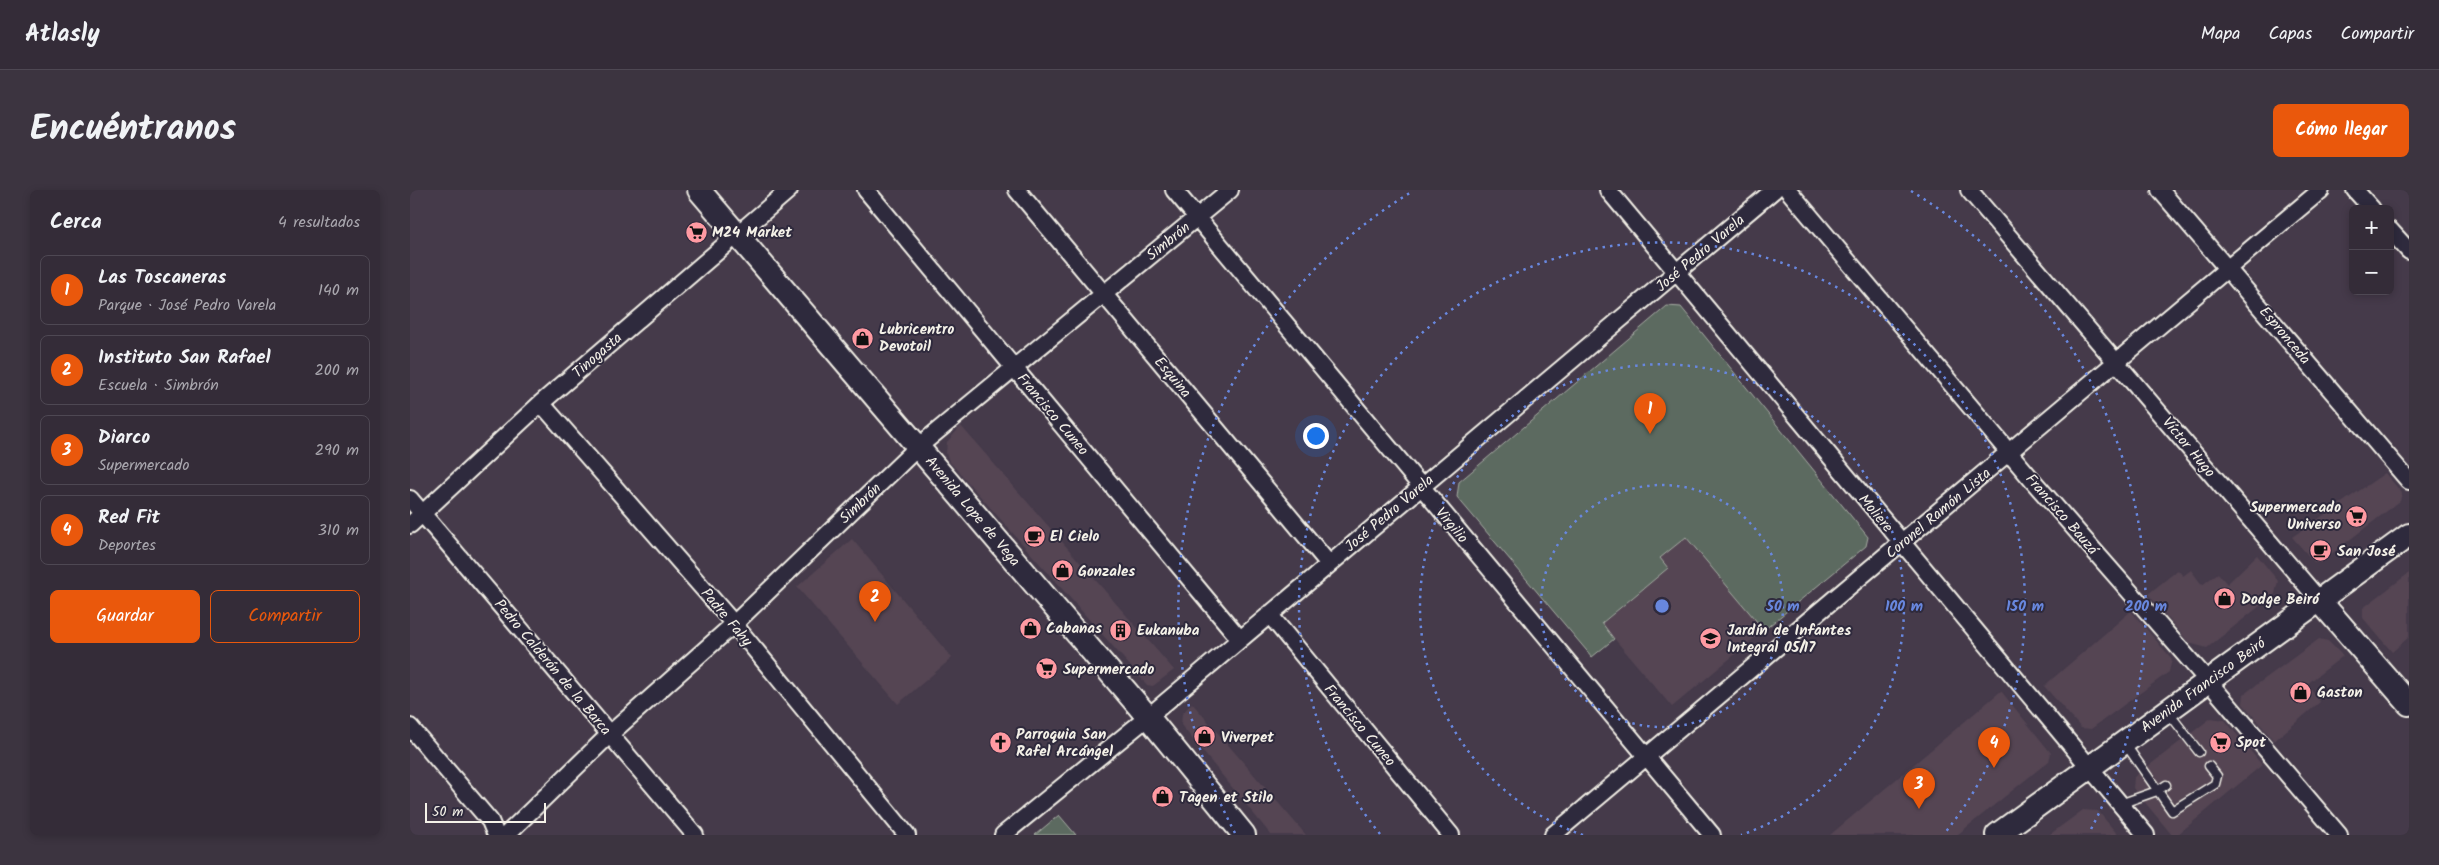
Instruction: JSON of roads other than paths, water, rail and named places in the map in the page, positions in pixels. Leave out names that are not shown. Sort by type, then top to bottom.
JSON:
[{"type":"main road","name":"Avenida Lope de Vega","points":[[699,190],[1148,717],[1244,835]]},
{"type":"main road","name":"Avenida Francisco Beiró","points":[[1997,835],[2409,535]]},
{"type":"main road","name":"Víctor Hugo","points":[[2319,600],[2409,704]]},
{"type":"street","name":"Tinogasta","points":[[410,525],[541,403],[789,190]]},
{"type":"street","name":"Francisco Cuneo","points":[[866,190],[1240,638]]},
{"type":"street","name":"Esquina","points":[[1017,190],[1329,564]]},
{"type":"street","name":"Virgilio","points":[[1174,190],[1712,835]]},
{"type":"street","name":"Simbrón","points":[[506,835],[610,734],[734,624],[918,447],[1230,190]]},
{"type":"street","name":"Moliere","points":[[1608,190],[2146,835]]},
{"type":"street","name":"José Pedro Varela","points":[[1003,835],[1148,717],[1774,190]]},
{"type":"street","name":"Francisco Bauzá","points":[[1788,190],[2011,452],[2033,481],[2208,681],[2339,835]]},
{"type":"street","name":"Víctor Hugo","points":[[1969,190],[2319,600]]},
{"type":"street","name":"Espronceda","points":[[2160,190],[2409,481]]},
{"type":"street","name":"Coronel Ramón Lista","points":[[1553,835],[2321,190]]},
{"type":"street","points":[[2355,190],[2368,205]]},
{"type":"street","points":[[2394,234],[2409,251]]},
{"type":"street","name":"Padre Fahy","points":[[541,403],[734,624],[907,835]]},
{"type":"street","name":"Pedro Calderón de la Barca","points":[[410,499],[694,835]]},
{"type":"street","name":"Francisco Cuneo","points":[[1269,614],[1451,835]]},
{"type":"street","points":[[410,727],[490,821],[496,835]]},
{"type":"lane","points":[[2167,711],[2199,752]]},
{"type":"lane","points":[[2124,742],[2172,811],[2216,784],[2217,776],[2209,766]]},
{"type":"lane","points":[[2120,804],[2157,791],[2166,785]]},
{"type":"place","name":"M24 Market","points":[[696,232]]},
{"type":"place","name":"Lubricentro Devotoil","points":[[863,338]]},
{"type":"place","name":"Las Toscaneras","points":[[1650,434]]},
{"type":"place","name":"Supermercado Universo","points":[[2357,516]]},
{"type":"place","name":"El Cielo","points":[[1034,536]]},
{"type":"place","name":"San José","points":[[2321,551]]},
{"type":"place","name":"Gonzales","points":[[1062,571]]},
{"type":"place","name":"Dodge Beiró","points":[[2225,599]]},
{"type":"place","name":"Instituto San Rafael","points":[[875,622]]},
{"type":"place","name":"Cabanas","points":[[1030,628]]},
{"type":"place","name":"Eukanuba","points":[[1121,630]]},
{"type":"place","name":"Jardín de Infantes Integral 05/17","points":[[1711,639]]},
{"type":"place","name":"Supermercado","points":[[1047,669]]},
{"type":"place","name":"Gaston","points":[[2301,692]]},
{"type":"place","name":"Viverpet","points":[[1205,737]]},
{"type":"place","name":"Spot","points":[[2220,742]]},
{"type":"place","name":"Parroquia San Rafel Arcángel","points":[[1000,743]]},
{"type":"place","name":"Red Fit","points":[[1994,768]]},
{"type":"place","name":"Tagen et Stilo","points":[[1163,797]]},
{"type":"place","name":"Diarco","points":[[1919,809]]}]
